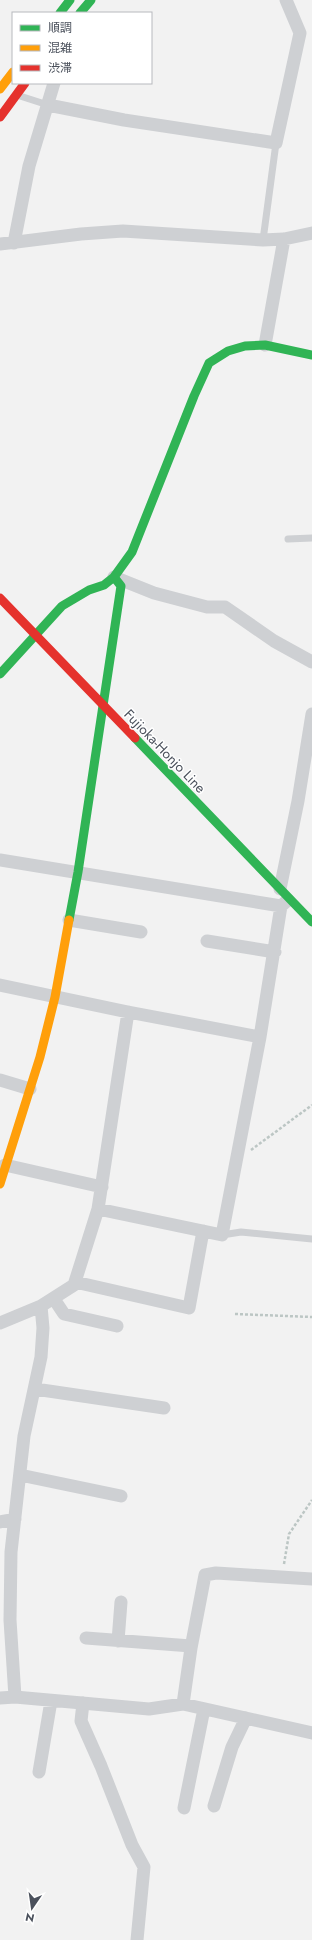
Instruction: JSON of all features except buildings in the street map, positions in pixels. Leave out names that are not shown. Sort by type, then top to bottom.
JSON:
[{"type":"main road","points":[[61,12],[70,0]]},
{"type":"main road","points":[[81,12],[91,0]]},
{"type":"main road","points":[[0,88],[12,73]]},
{"type":"main road","points":[[0,117],[24,84]]},
{"type":"main road","points":[[0,674],[62,606],[89,590],[104,585],[114,577],[132,552],[194,396],[209,363],[228,351],[245,346],[265,345],[312,355]]},
{"type":"main road","points":[[0,1184],[5,1165],[5,1151],[30,1089],[55,997],[78,872],[121,586],[114,577]]},
{"type":"main road","name":"Fujioka-Honjo Line","points":[[0,598],[37,635],[287,900],[312,922]]},
{"type":"street","points":[[48,105],[124,120],[276,143],[300,33],[286,0]]},
{"type":"street","points":[[14,243],[29,166],[54,84]]},
{"type":"street","points":[[0,244],[81,234],[123,231],[262,240],[284,239],[312,233]]},
{"type":"street","points":[[265,345],[284,239]]},
{"type":"street","points":[[114,577],[169,597],[207,607],[225,607],[274,641],[312,662]]},
{"type":"street","points":[[98,1209],[222,1235],[275,952],[287,900],[298,801],[312,714]]},
{"type":"street","points":[[0,860],[287,900]]},
{"type":"street","points":[[69,920],[142,932]]},
{"type":"street","points":[[207,941],[275,952]]},
{"type":"street","points":[[0,985],[128,1012],[260,1037]]},
{"type":"street","points":[[0,1323],[54,1299],[66,1292],[75,1282],[98,1209],[128,1012]]},
{"type":"street","points":[[0,1080],[30,1089]]},
{"type":"street","points":[[5,1165],[102,1187]]},
{"type":"street","points":[[75,1282],[189,1308],[203,1231]]},
{"type":"street","points":[[54,1299],[64,1314],[117,1326]]},
{"type":"street","points":[[15,1697],[10,1620],[5,1577],[11,1552],[24,1436],[41,1357],[44,1328],[41,1306]]},
{"type":"street","points":[[35,1389],[164,1408]]},
{"type":"street","points":[[20,1475],[121,1496]]},
{"type":"street","points":[[0,1522],[14,1519]]},
{"type":"street","points":[[183,1704],[191,1646],[205,1575],[216,1573],[312,1579]]},
{"type":"street","points":[[118,1640],[121,1602]]},
{"type":"street","points":[[86,1638],[191,1646]]},
{"type":"street","points":[[0,1698],[15,1697],[149,1708],[183,1704],[312,1733]]},
{"type":"street","points":[[39,1772],[51,1701]]},
{"type":"street","points":[[83,1703],[81,1721],[101,1766],[132,1845],[144,1867],[137,1940]]},
{"type":"street","points":[[184,1808],[204,1709]]},
{"type":"street","points":[[214,1806],[232,1747],[246,1718]]},
{"type":"lane","points":[[16,94],[48,105]]},
{"type":"lane","points":[[262,240],[276,143]]},
{"type":"lane","points":[[288,539],[312,538]]},
{"type":"lane","points":[[287,900],[312,909]]},
{"type":"lane","points":[[222,1235],[241,1232],[312,1239]]},
{"type":"path","points":[[236,1160],[312,1105]]},
{"type":"path","points":[[235,1314],[312,1316]]},
{"type":"path","points":[[282,1577],[289,1534],[312,1500]]},
{"type":"traffic: fast","points":[[61,12],[70,0]]},
{"type":"traffic: fast","points":[[81,12],[91,0]]},
{"type":"traffic: fast","points":[[0,674],[62,606],[89,590],[104,585],[114,577],[132,552],[194,396],[209,363],[228,351],[245,346],[265,345],[312,355]]},
{"type":"traffic: fast","points":[[69,920],[78,872],[121,586],[114,577]]},
{"type":"traffic: fast","points":[[135,738],[312,922]]},
{"type":"traffic: slow","points":[[0,89],[12,73]]},
{"type":"traffic: slow","points":[[0,1184],[40,1057],[55,997],[69,920]]},
{"type":"traffic: jam","points":[[0,117],[24,84]]},
{"type":"traffic: jam","points":[[0,598],[135,738]]}]
